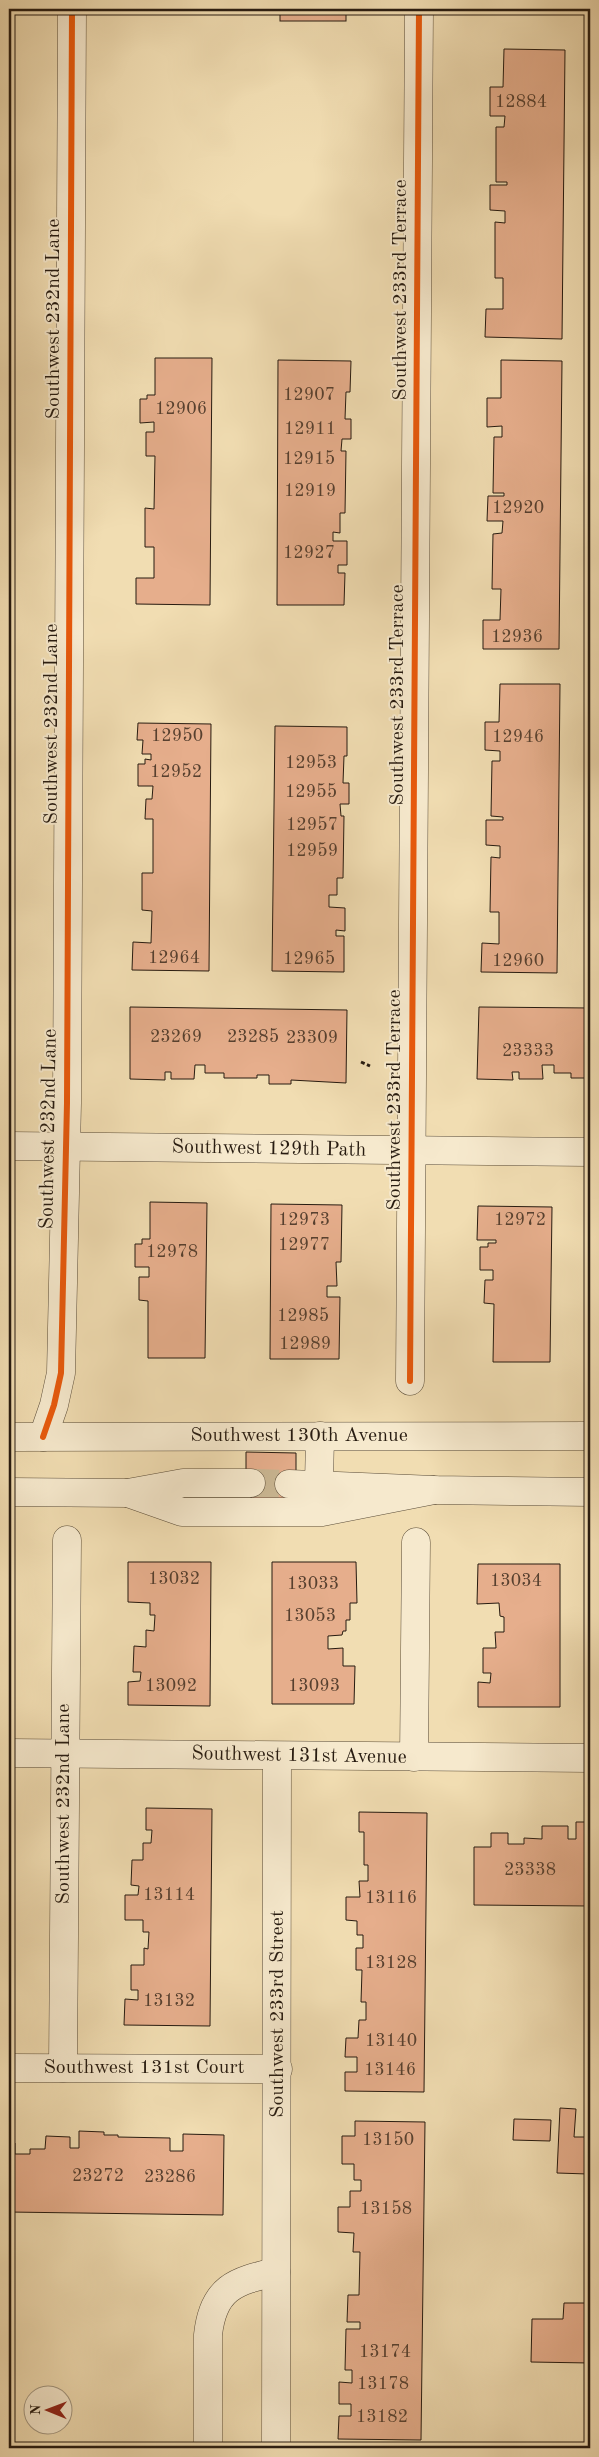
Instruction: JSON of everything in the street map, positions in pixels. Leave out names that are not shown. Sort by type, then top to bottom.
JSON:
[{"type":"street","name":"Southwest 232nd Lane","points":[[43,1437],[54,1405],[61,1373],[66,1147],[72,9]]},
{"type":"street","name":"Southwest 233rd Terrace","points":[[410,1381],[419,9]]},
{"type":"street","name":"Southwest 129th Path","points":[[9,1146],[590,1152]]},
{"type":"street","points":[[319,1484],[320,1436]]},
{"type":"street","name":"Southwest 130th Avenue","points":[[9,1437],[590,1436]]},
{"type":"street","points":[[9,1492],[128,1493],[183,1483],[251,1484]]},
{"type":"street","points":[[289,1484],[434,1490],[590,1492]]},
{"type":"street","points":[[128,1493],[182,1512],[322,1512],[434,1490]]},
{"type":"street","name":"Southwest 232nd Lane","points":[[63,2068],[67,1540]]},
{"type":"street","points":[[414,1757],[416,1542]]},
{"type":"street","name":"Southwest 131st Avenue","points":[[9,1753],[590,1758]]},
{"type":"street","name":"Southwest 233rd Street","points":[[276,2445],[278,1756]]},
{"type":"street","name":"Southwest 131st Court","points":[[9,2068],[278,2069]]},
{"type":"street","points":[[208,2448],[208,2335],[212,2312],[221,2296],[246,2279],[276,2272]]},
{"type":"path","points":[[360,1062],[370,1066]]},
{"type":"building","points":[[280,9],[346,9],[346,21],[280,21]]},
{"type":"building","points":[[504,49],[565,50],[562,339],[485,337],[486,309],[503,309],[503,278],[495,278],[495,222],[505,223],[505,211],[490,210],[490,185],[507,185],[507,182],[496,182],[496,127],[504,127],[505,116],[490,116],[490,87],[503,87]]},
{"type":"building","points":[[155,358],[212,358],[210,605],[136,604],[136,578],[154,578],[154,547],[145,547],[145,508],[154,509],[155,456],[146,456],[146,432],[154,432],[154,422],[140,423],[140,399],[147,399],[147,395],[155,395]]},
{"type":"building","points":[[278,360],[351,361],[350,392],[346,392],[345,419],[351,419],[351,439],[342,439],[341,451],[346,451],[345,513],[340,513],[340,533],[333,532],[333,541],[347,541],[347,565],[338,565],[338,573],[345,573],[344,605],[277,605]]},
{"type":"building","points":[[501,360],[562,361],[559,649],[483,649],[483,620],[500,620],[501,589],[492,589],[493,534],[502,533],[503,521],[487,521],[488,496],[504,496],[504,493],[493,493],[494,437],[502,437],[502,426],[487,427],[487,398],[501,398]]},
{"type":"building","points":[[500,684],[560,684],[557,973],[481,972],[482,943],[499,944],[499,912],[490,912],[491,857],[500,858],[500,846],[486,845],[486,820],[503,820],[503,817],[491,816],[492,761],[500,761],[500,751],[485,750],[485,722],[499,722]]},
{"type":"building","points":[[138,723],[211,724],[209,971],[132,970],[133,942],[151,943],[152,911],[142,910],[142,873],[153,873],[153,819],[145,819],[146,799],[152,799],[153,786],[138,786],[138,764],[145,764],[145,759],[151,760],[151,754],[142,754],[143,740],[137,740]]},
{"type":"building","points":[[275,726],[347,727],[347,756],[344,756],[343,783],[349,783],[349,804],[340,804],[341,816],[344,816],[343,878],[337,878],[337,895],[329,895],[329,907],[345,908],[345,931],[336,930],[336,936],[344,936],[344,972],[272,971]]},
{"type":"building","points":[[130,1007],[347,1010],[346,1083],[291,1080],[291,1084],[269,1084],[269,1075],[257,1075],[257,1078],[224,1078],[224,1073],[205,1073],[205,1065],[195,1065],[194,1079],[171,1079],[171,1072],[165,1072],[165,1080],[130,1079]]},
{"type":"building","points":[[479,1007],[590,1008],[590,1078],[571,1078],[571,1073],[554,1073],[554,1065],[542,1065],[543,1079],[519,1079],[519,1072],[512,1072],[513,1080],[477,1079]]},
{"type":"building","points":[[150,1202],[207,1203],[205,1358],[148,1358],[148,1301],[139,1300],[139,1277],[149,1277],[149,1267],[135,1267],[135,1244],[142,1244],[142,1239],[150,1239]]},
{"type":"building","points":[[271,1204],[342,1205],[341,1262],[336,1262],[337,1286],[327,1286],[327,1297],[340,1297],[339,1359],[270,1359]]},
{"type":"building","points":[[478,1206],[552,1207],[550,1362],[493,1362],[494,1304],[484,1303],[485,1280],[493,1280],[493,1270],[480,1270],[480,1247],[488,1247],[488,1243],[496,1243],[496,1240],[477,1240]]},
{"type":"building","points":[[246,1452],[296,1453],[296,1471],[289,1471],[289,1500],[251,1500],[252,1472],[246,1472]]},
{"type":"building","points":[[128,1562],[211,1562],[210,1706],[128,1705],[128,1682],[140,1681],[141,1672],[133,1672],[134,1646],[146,1647],[146,1630],[154,1631],[155,1615],[150,1615],[150,1603],[128,1602]]},
{"type":"building","points":[[272,1562],[356,1562],[357,1603],[350,1603],[350,1620],[346,1620],[346,1631],[343,1631],[342,1635],[328,1636],[328,1649],[343,1648],[343,1666],[355,1666],[354,1704],[272,1704]]},
{"type":"building","points":[[478,1564],[560,1564],[560,1707],[478,1707],[478,1682],[490,1683],[491,1673],[483,1673],[483,1648],[496,1648],[495,1632],[504,1632],[504,1617],[500,1616],[499,1603],[477,1604]]},
{"type":"building","points":[[146,1808],[212,1809],[210,2026],[124,2025],[125,1999],[138,2000],[138,1990],[131,1990],[131,1965],[144,1965],[144,1948],[148,1949],[149,1932],[143,1932],[143,1920],[125,1920],[125,1895],[138,1895],[139,1886],[131,1885],[132,1860],[143,1860],[143,1843],[151,1843],[152,1830],[146,1830]]},
{"type":"building","points":[[359,1812],[427,1813],[424,2092],[345,2091],[345,2072],[357,2072],[357,2057],[345,2057],[346,2038],[358,2038],[359,2020],[366,2020],[366,2002],[361,2002],[362,1970],[356,1970],[356,1948],[363,1948],[363,1935],[357,1935],[357,1921],[346,1920],[346,1897],[360,1897],[359,1881],[368,1881],[368,1865],[364,1865],[364,1832],[359,1832]]},
{"type":"building","points":[[576,1822],[590,1822],[590,1906],[474,1905],[474,1847],[491,1847],[491,1833],[508,1833],[508,1844],[524,1844],[524,1838],[542,1839],[542,1826],[568,1826],[568,1839],[576,1839]]},
{"type":"building","points":[[560,2108],[576,2109],[574,2137],[589,2137],[588,2174],[557,2173]]},
{"type":"building","points":[[514,2119],[551,2120],[550,2141],[513,2140]]},
{"type":"building","points":[[355,2121],[425,2122],[421,2440],[338,2439],[339,2416],[351,2416],[351,2404],[339,2404],[339,2382],[352,2383],[352,2370],[345,2370],[346,2329],[360,2329],[360,2322],[347,2322],[348,2295],[359,2295],[360,2252],[353,2252],[354,2233],[338,2232],[338,2207],[350,2207],[350,2191],[361,2191],[361,2180],[354,2180],[354,2164],[342,2164],[342,2136],[355,2136]]},
{"type":"building","points":[[79,2131],[104,2132],[104,2135],[118,2135],[118,2137],[170,2138],[170,2151],[183,2151],[183,2134],[224,2135],[223,2215],[9,2212],[9,2143],[15,2143],[15,2154],[30,2154],[30,2149],[45,2149],[46,2136],[70,2137],[70,2148],[79,2148]]},
{"type":"building","points":[[564,2303],[590,2303],[590,2363],[531,2362],[532,2319],[563,2319]]},
{"type":"tunnel","points":[[251,1483],[289,1484]]},
{"type":"cycle path","points":[[43,1437],[54,1405],[61,1373],[67,1103],[72,9]]},
{"type":"cycle path","points":[[410,1381],[419,9]]}]
